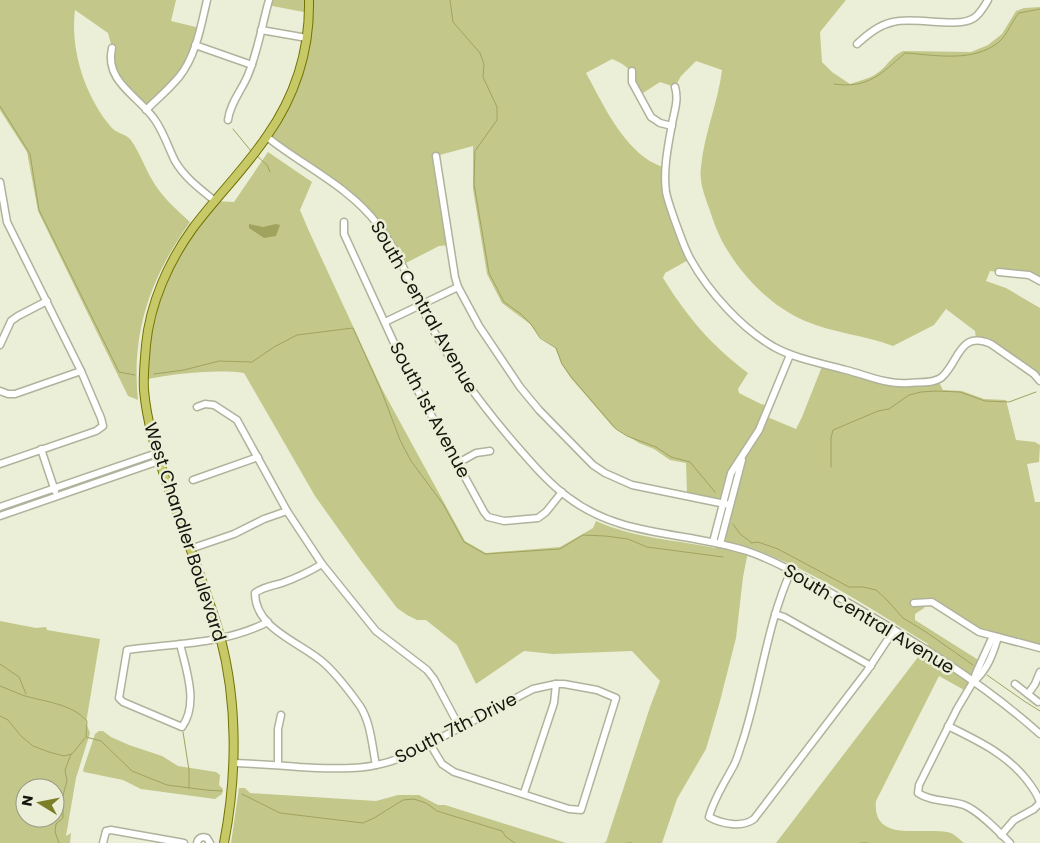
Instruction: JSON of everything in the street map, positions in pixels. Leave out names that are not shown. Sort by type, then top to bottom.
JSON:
[{"type":"main road","name":"West Chandler Boulevard","points":[[224,843],[234,763],[232,708],[220,638],[158,457],[148,418],[144,376],[146,342],[154,306],[166,274],[193,228],[267,137],[278,120],[292,91],[307,38],[310,0]]},
{"type":"street","points":[[146,110],[180,76],[187,65],[195,45],[207,0]]},
{"type":"street","points":[[228,120],[231,106],[248,77],[269,0]]},
{"type":"street","points":[[857,44],[874,30],[894,21],[966,22],[976,16],[988,0]]},
{"type":"street","points":[[261,30],[307,38]]},
{"type":"street","points":[[195,45],[252,65]]},
{"type":"street","points":[[112,48],[109,59],[116,76],[159,126],[180,169],[215,201]]},
{"type":"street","points":[[632,71],[632,82],[651,117],[660,123],[672,126]]},
{"type":"street","points":[[675,87],[677,100],[665,168],[666,194],[690,259],[720,300],[741,323],[761,338],[790,355],[885,381],[903,383],[933,381],[942,377],[965,345],[970,341],[984,340],[1034,374],[1040,381]]},
{"type":"street","name":"South Central Avenue","points":[[267,137],[346,193],[378,224],[396,252],[420,305],[456,367],[486,410],[532,463],[562,492],[590,512],[618,524],[730,546],[791,571],[894,630],[941,660],[973,682],[1040,734]]},
{"type":"street","points":[[436,156],[458,286],[479,326],[520,387],[539,410],[593,465],[605,473],[632,485],[727,504]]},
{"type":"street","points":[[0,182],[7,222],[81,371],[102,418],[103,426],[96,431],[0,464]]},
{"type":"street","name":"South 1st Avenue","points":[[344,222],[344,234],[406,369],[488,517],[504,521],[538,518],[546,512],[562,492]]},
{"type":"street","points":[[999,272],[1029,275],[1040,281]]},
{"type":"street","points":[[385,322],[458,286]]},
{"type":"street","points":[[0,345],[11,321],[47,301]]},
{"type":"street","points":[[717,543],[727,504],[731,473],[759,430],[790,355]]},
{"type":"street","points":[[0,392],[15,394],[81,371]]},
{"type":"street","points":[[197,407],[206,404],[214,405],[231,414],[241,425],[287,511],[322,564],[376,630],[427,670],[434,679],[460,728]]},
{"type":"street","points":[[41,449],[57,497]]},
{"type":"street","points":[[458,463],[476,453],[490,451]]},
{"type":"street","points":[[0,507],[54,488],[158,457]]},
{"type":"street","points":[[0,516],[57,497],[158,457]]},
{"type":"street","points":[[193,480],[258,457]]},
{"type":"street","points":[[190,549],[234,534],[264,519],[287,511]]},
{"type":"street","points":[[322,564],[306,574],[260,589],[255,593],[255,601],[268,622],[279,632],[326,664],[360,706],[368,725],[376,766]]},
{"type":"street","points":[[791,571],[782,589],[743,740],[735,763],[709,817],[734,824],[748,824],[754,819],[872,666],[894,630]]},
{"type":"street","points":[[914,603],[932,602],[972,628],[996,637],[1040,648]]},
{"type":"street","points":[[775,614],[784,617],[872,666]]},
{"type":"street","points":[[180,644],[188,678],[190,698],[186,721],[182,726],[123,702],[119,698],[127,650],[180,644],[200,643],[248,631],[268,622]]},
{"type":"street","points":[[996,637],[987,658],[976,673],[973,682],[957,708],[919,785],[918,793],[924,797],[965,805],[1010,843]]},
{"type":"street","points":[[1028,694],[1040,672]]},
{"type":"street","points":[[430,744],[442,764],[454,772],[524,794],[554,703],[556,684]]},
{"type":"street","name":"South 7th Drive","points":[[234,763],[351,769],[376,766],[396,760],[430,744],[533,689],[556,684],[587,688],[616,698],[581,810],[569,809],[524,794]]},
{"type":"street","points":[[1015,684],[1038,702]]},
{"type":"street","points":[[278,766],[278,729],[281,715]]},
{"type":"street","points":[[948,726],[984,744],[1005,758],[1019,770],[1038,796],[1040,803],[1034,809],[1014,820],[1001,835]]},
{"type":"street","points":[[103,843],[106,831],[181,842],[189,839],[198,841],[205,838],[210,843]]},
{"type":"shaded area","points":[[0,0],[176,0],[171,21],[200,28],[187,65],[146,110],[113,71],[112,48],[108,33],[75,10],[74,25],[77,56],[81,72],[94,101],[111,127],[130,139],[158,188],[170,204],[190,222],[164,263],[147,306],[141,328],[138,351],[138,400],[128,396],[38,211],[27,152],[0,110]]},
{"type":"shaded area","points":[[269,0],[846,0],[820,32],[822,62],[832,72],[850,84],[876,74],[903,51],[971,52],[988,45],[1002,34],[1016,11],[1024,8],[1040,7],[1040,281],[1034,277],[990,271],[986,281],[1006,288],[1040,308],[1040,381],[991,344],[976,340],[975,331],[946,309],[934,325],[893,346],[816,325],[792,315],[780,307],[748,278],[723,243],[702,188],[703,155],[722,70],[696,61],[681,76],[675,87],[660,82],[643,93],[637,94],[630,72],[624,65],[612,59],[586,73],[611,118],[634,149],[646,159],[665,168],[666,194],[690,259],[665,273],[663,278],[701,330],[748,373],[738,389],[739,393],[769,406],[765,416],[796,429],[823,364],[885,381],[938,380],[943,390],[962,391],[984,399],[1006,400],[1016,440],[1035,442],[1040,445],[1039,462],[1027,464],[1035,502],[1040,502],[1040,648],[993,636],[927,601],[924,608],[915,614],[915,620],[980,661],[964,690],[939,676],[876,801],[877,814],[882,823],[890,828],[947,832],[964,843],[776,843],[928,644],[818,578],[773,556],[749,547],[743,577],[736,638],[719,705],[706,749],[677,799],[662,843],[603,843],[606,842],[660,681],[632,651],[553,654],[524,651],[476,684],[457,645],[426,620],[417,620],[397,608],[362,562],[315,496],[244,373],[194,373],[144,380],[146,341],[166,274],[215,201],[234,202],[268,152],[312,182],[300,210],[308,229],[382,389],[465,541],[486,553],[560,547],[593,528],[596,521],[640,535],[715,548],[726,504],[687,495],[686,463],[670,460],[654,449],[639,443],[613,427],[570,377],[561,363],[555,347],[540,337],[530,324],[502,303],[487,274],[473,189],[473,146],[436,156],[450,245],[439,246],[402,265],[396,252],[360,205],[267,137],[298,76],[309,13],[267,5]]},
{"type":"shaded area","points":[[249,224],[263,227],[280,225],[276,236],[264,238],[249,228]]},
{"type":"shaded area","points":[[0,621],[36,628],[46,627],[47,630],[100,639],[86,723],[90,733],[76,778],[66,836],[71,833],[70,843],[0,843]]},
{"type":"shaded area","points":[[103,731],[129,745],[162,756],[178,766],[216,772],[220,775],[219,785],[223,789],[222,794],[215,799],[141,789],[123,780],[84,772],[83,770],[95,734]]},
{"type":"shaded area","points":[[239,788],[245,788],[250,793],[376,801],[398,795],[419,795],[438,805],[445,805],[566,843],[231,843]]},
{"type":"waterway","points":[[450,0],[453,22],[480,53],[484,64],[483,77],[497,107],[497,120],[475,151]]},
{"type":"waterway","points":[[834,84],[846,85],[865,82],[881,73],[905,53],[954,56],[978,53],[989,49],[1005,35],[1019,13],[1040,9]]},
{"type":"waterway","points":[[0,106],[30,154],[39,210],[119,372],[135,375]]},
{"type":"waterway","points":[[233,129],[251,151]]},
{"type":"waterway","points":[[475,152],[474,184],[489,273],[504,302],[521,314],[531,324],[540,338],[556,348],[562,364],[572,378],[616,429],[627,436],[656,447],[671,457],[690,462],[715,492]]},
{"type":"waterway","points":[[256,155],[267,165],[270,172]]},
{"type":"waterway","points":[[154,374],[184,370],[219,361],[252,362],[274,347],[297,335],[353,328],[381,390],[400,440],[411,461],[443,504],[464,542],[485,554],[560,549],[583,535],[605,536],[628,539],[647,547],[723,557]]},
{"type":"waterway","points":[[831,467],[831,438],[833,430],[878,411],[889,409],[909,395],[936,391],[960,392],[985,401],[1009,402],[1036,392]]},
{"type":"waterway","points":[[733,524],[740,534],[751,542]]},
{"type":"waterway","points":[[751,543],[758,542],[778,549],[849,587],[863,587],[876,590],[903,618],[973,665]]},
{"type":"waterway","points":[[0,664],[19,677],[26,694]]},
{"type":"waterway","points":[[987,675],[1040,711]]},
{"type":"waterway","points":[[0,686],[22,695],[57,704],[81,715],[87,721],[86,737],[101,741],[132,771],[167,785],[222,791]]},
{"type":"waterway","points":[[0,716],[8,720],[21,736],[33,746],[64,756],[72,754],[85,738]]},
{"type":"waterway","points":[[183,732],[189,770],[189,788]]},
{"type":"waterway","points":[[59,843],[55,832],[56,824],[63,818],[63,795],[67,781],[65,770],[71,754]]},
{"type":"waterway","points":[[242,794],[280,813],[363,823],[403,800],[414,799],[426,803],[437,811],[502,831],[506,837],[515,843]]},
{"type":"waterway","points":[[627,843],[632,843]]},
{"type":"waterway","points":[[861,843],[868,843]]}]
